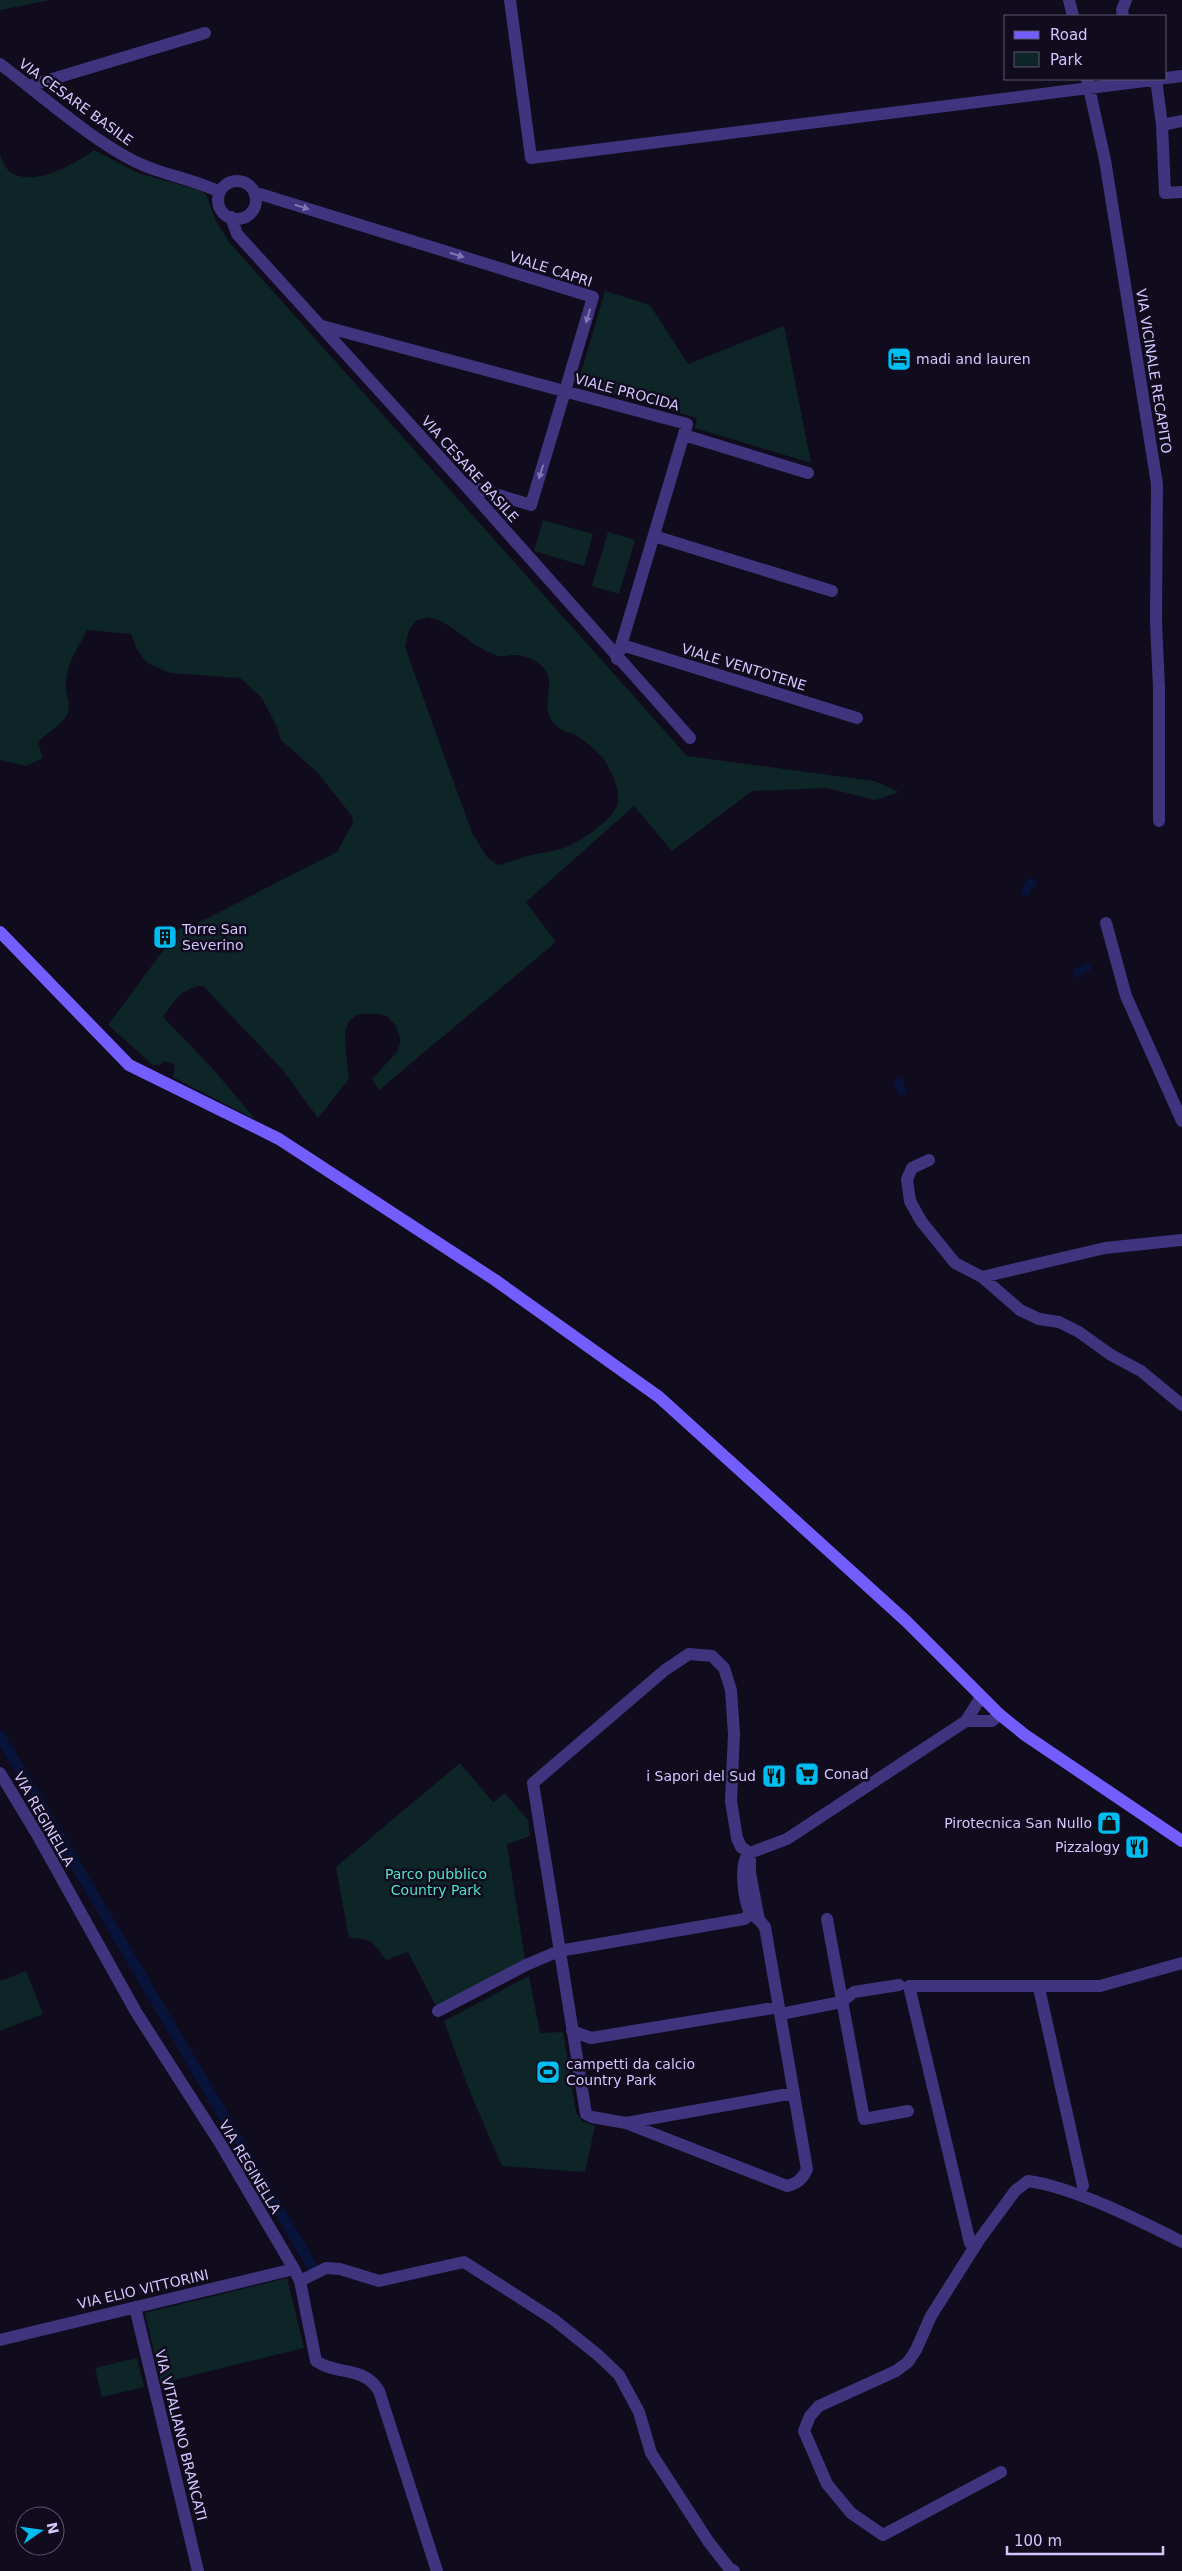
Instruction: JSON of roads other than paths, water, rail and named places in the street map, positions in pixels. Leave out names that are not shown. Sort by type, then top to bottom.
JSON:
[{"type":"street","points":[[510,0],[531,158],[1088,84],[1148,80]]},
{"type":"street","points":[[1069,0],[1073,15]]},
{"type":"street","points":[[1123,15],[1122,10],[1126,0]]},
{"type":"street","points":[[29,86],[205,33]]},
{"type":"street","name":"VIA CESARE BASILE","points":[[0,64],[115,151],[155,170],[200,181],[220,192]]},
{"type":"street","points":[[1167,78],[1182,76]]},
{"type":"street","points":[[1161,80],[1165,194],[1182,192]]},
{"type":"street","name":"VIA VICINALE RECAPITO","points":[[1088,84],[1106,170],[1157,484],[1156,622],[1159,688],[1159,820]]},
{"type":"street","points":[[1162,124],[1182,121]]},
{"type":"street","points":[[239,181],[249,186],[255,195],[254,206],[248,215],[242,218],[231,217],[225,214],[219,204],[220,192],[228,183],[239,181]]},
{"type":"street","name":"VIALE CAPRI","points":[[255,195],[260,194],[593,297],[532,505],[465,484]]},
{"type":"street","name":"VIA CESARE BASILE","points":[[231,217],[237,234],[465,484],[617,659],[690,738]]},
{"type":"street","name":"VIALE PROCIDA","points":[[322,326],[687,424],[684,435]]},
{"type":"street","points":[[617,659],[684,435],[808,473]]},
{"type":"street","points":[[654,536],[832,591]]},
{"type":"street","name":"VIALE VENTOTENE","points":[[622,645],[858,718]]},
{"type":"street","points":[[1106,923],[1126,996],[1182,1121]]},
{"type":"street","points":[[0,932],[129,1065],[279,1140],[495,1280],[659,1397],[906,1621],[999,1714],[1025,1735],[1182,1841]]},
{"type":"street","points":[[929,1160],[912,1168],[907,1179],[910,1201],[921,1221],[955,1263],[982,1277],[1020,1310],[1039,1319],[1059,1322],[1079,1332],[1111,1355],[1142,1371],[1182,1405]]},
{"type":"street","points":[[982,1277],[1105,1248],[1182,1240]]},
{"type":"street","points":[[689,1654],[712,1656],[724,1668],[731,1690],[734,1734],[731,1800],[737,1838],[741,1847],[750,1853],[755,1917],[765,1927],[807,2170],[802,2179],[794,2185],[787,2186],[626,2123],[592,2117],[586,2114],[532,1783],[665,1670],[689,1654]]},
{"type":"street","points":[[750,1853],[787,1839],[966,1721],[981,1697]]},
{"type":"street","points":[[966,1721],[992,1720],[999,1714]]},
{"type":"street","name":"VIA REGINELLA","points":[[0,1773],[38,1836],[136,2012],[220,2143],[301,2276],[316,2362],[364,2375],[373,2381],[379,2391],[437,2571]]},
{"type":"street","points":[[438,2011],[526,1965],[559,1951],[755,1917]]},
{"type":"street","points":[[827,1919],[864,2119],[908,2111]]},
{"type":"street","points":[[970,2243],[909,1986],[1039,1988],[1100,1986],[1182,1964]]},
{"type":"street","points":[[572,2031],[591,2038],[841,2002],[854,1992],[899,1985]]},
{"type":"street","points":[[1039,1988],[1082,2186]]},
{"type":"street","points":[[626,2123],[794,2093]]},
{"type":"street","points":[[1001,2472],[883,2534],[851,2513],[827,2484],[804,2431],[810,2416],[819,2406],[896,2371],[908,2362],[916,2350],[931,2316],[980,2240],[1015,2191],[1028,2181],[1045,2183],[1076,2195],[1182,2242]]},
{"type":"street","name":"VIA ELIO VITTORINI","points":[[0,2340],[135,2307],[301,2276],[326,2268],[340,2269],[380,2281],[464,2262],[553,2319],[598,2355],[619,2376],[639,2412],[651,2453],[708,2541],[729,2568],[734,2571]]},
{"type":"street","name":"VIA VITALIANO BRANCATI","points":[[135,2307],[198,2571]]},
{"type":"water","points":[[1028,878],[1035,879],[1037,885],[1031,889],[1029,895],[1024,896],[1020,891]]},
{"type":"water","points":[[1088,963],[1091,966],[1090,971],[1076,978],[1073,977],[1074,969]]},
{"type":"water","points":[[901,1077],[908,1093],[899,1096],[893,1081]]},
{"type":"waterway","points":[[0,1736],[313,2268]]},
{"type":"place","name":"madi and lauren","points":[[899,359]]},
{"type":"place","name":"Torre San Severino","points":[[165,937]]},
{"type":"place","name":"Conad","points":[[807,1774]]},
{"type":"place","name":"i Sapori del Sud","points":[[774,1776]]},
{"type":"place","name":"Pirotecnica San Nullo","points":[[1109,1823]]},
{"type":"place","name":"Pizzalogy","points":[[1137,1847]]},
{"type":"place","name":"campetti da calcio Country Park","points":[[548,2072]]},
{"type":"park label","name":"Parco pubblico Country Park","points":[[436,1882]]}]
